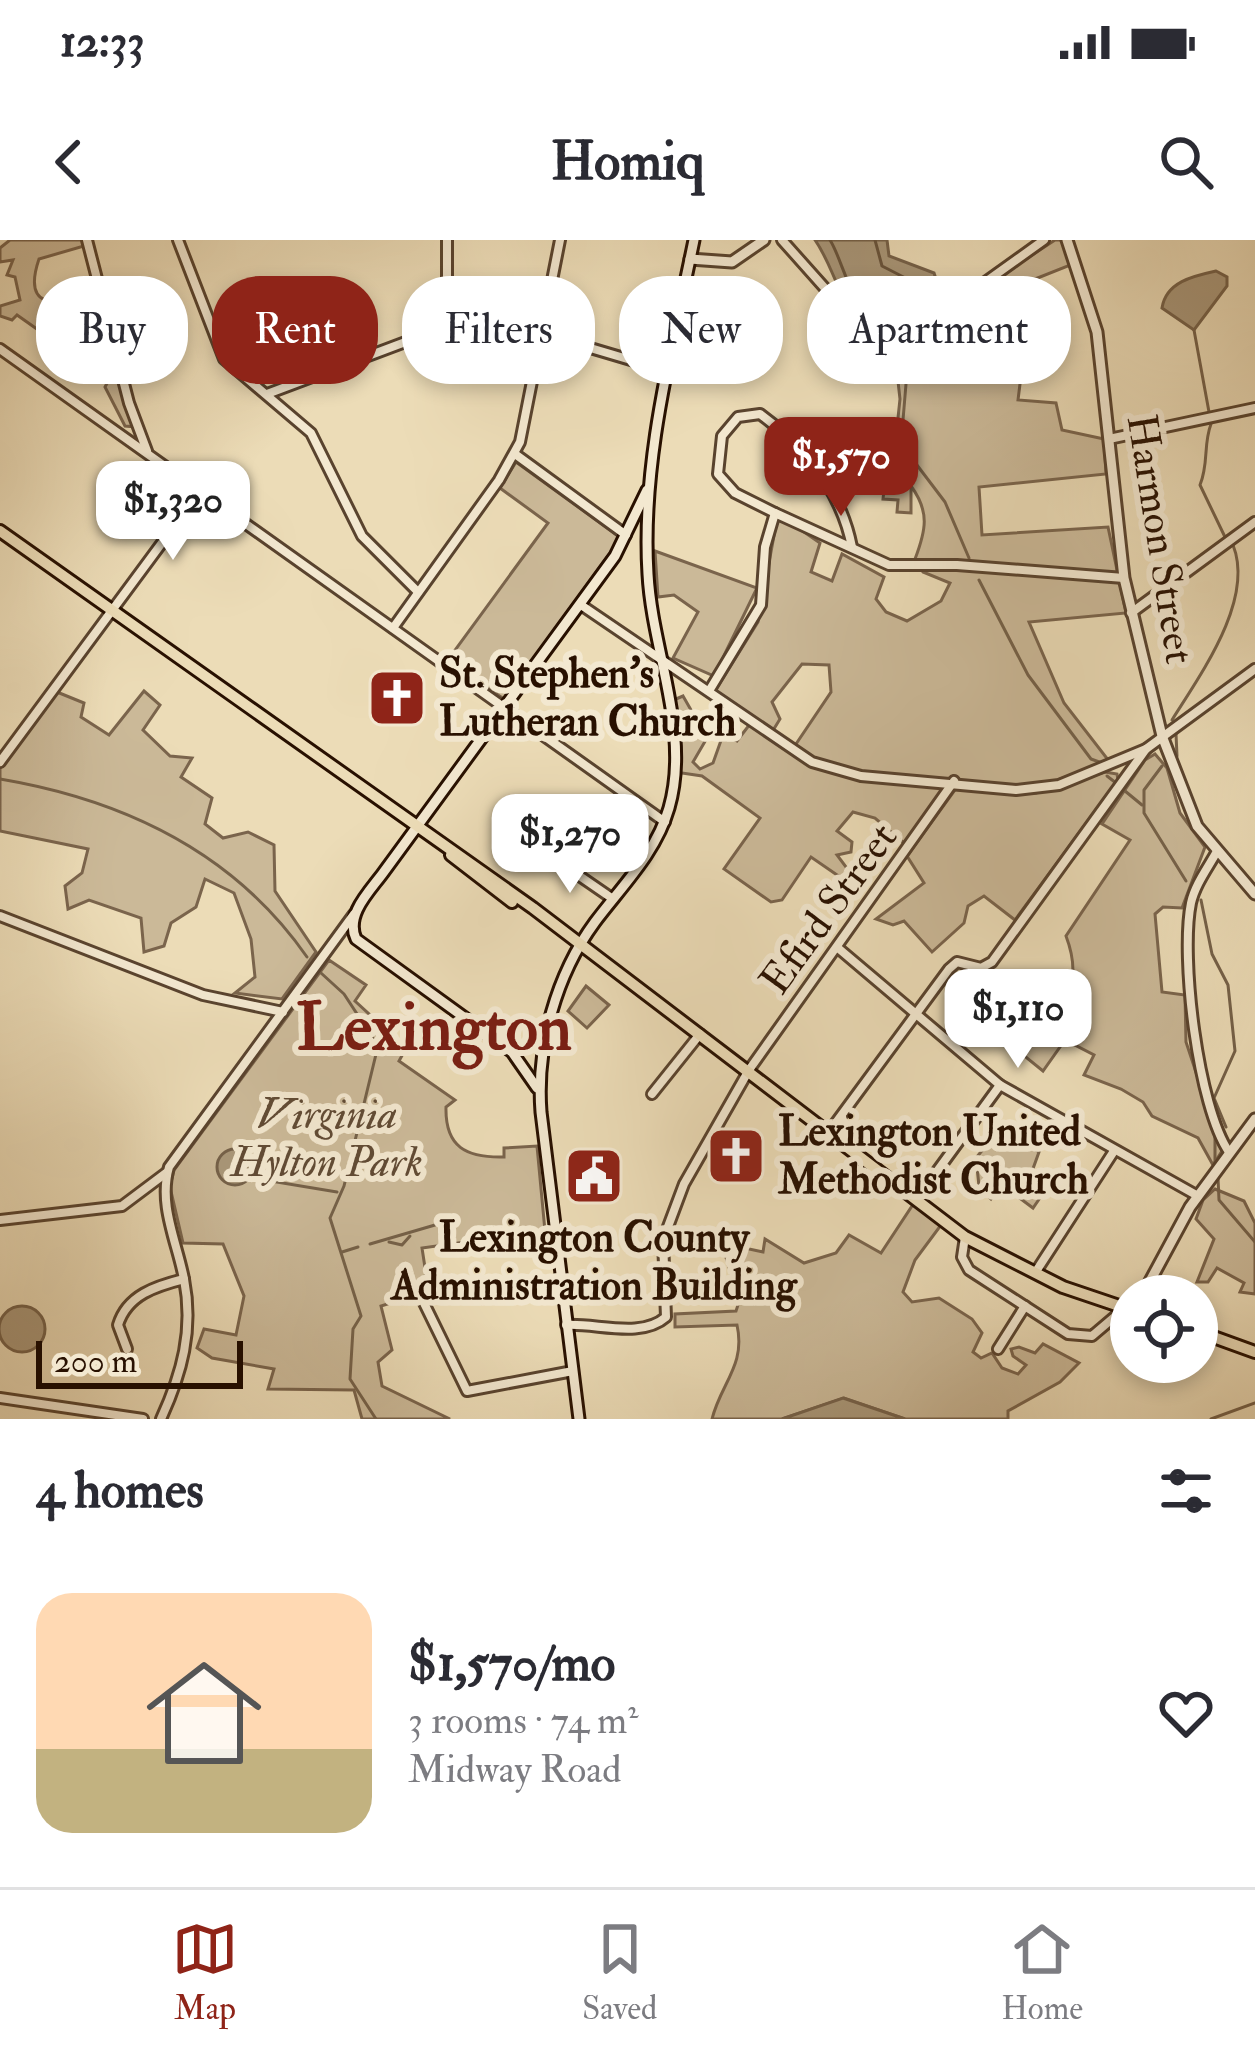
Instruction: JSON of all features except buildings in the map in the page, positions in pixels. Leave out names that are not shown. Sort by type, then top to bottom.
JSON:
[{"type":"main road","points":[[687,276],[694,240]]},
{"type":"main road","points":[[690,259],[737,260],[764,240]]},
{"type":"main road","name":"Harmon Street","points":[[1067,240],[1097,332],[1124,578],[1162,736],[1184,802],[1216,853],[1250,881],[1255,894]]},
{"type":"main road","points":[[579,1419],[540,1096],[542,1058],[555,1002],[579,946],[665,822],[676,759],[648,574],[649,484],[666,384]]},
{"type":"main road","points":[[540,1096],[530,1072],[512,1052],[356,939],[354,914],[581,604],[627,536],[649,484]]},
{"type":"main road","points":[[0,531],[416,828],[458,864],[546,920],[965,1237],[1034,1274],[1110,1302]]},
{"type":"main road","points":[[512,1052],[542,1058]]},
{"type":"main road","points":[[1154,1275],[1198,1196],[1255,1119]]},
{"type":"main road","points":[[1218,1339],[1255,1352]]},
{"type":"street","points":[[87,240],[129,403],[148,453]]},
{"type":"street","points":[[178,240],[221,353],[238,376],[319,443],[362,536],[418,592]]},
{"type":"street","points":[[447,240],[447,276]]},
{"type":"street","points":[[553,276],[560,240]]},
{"type":"street","points":[[782,240],[855,322],[885,337],[924,326],[1044,240]]},
{"type":"street","points":[[266,395],[402,343]]},
{"type":"street","points":[[0,349],[665,822]]},
{"type":"street","points":[[393,628],[514,454],[531,384]]},
{"type":"street","points":[[1109,439],[1255,408]]},
{"type":"street","points":[[852,549],[838,506],[805,454],[760,414],[738,417],[722,436],[718,474],[735,493],[852,549],[898,566],[957,565],[1124,578]]},
{"type":"street","points":[[514,454],[627,536]]},
{"type":"street","points":[[0,762],[201,490]]},
{"type":"street","points":[[709,691],[761,605],[765,547],[775,513]]},
{"type":"street","points":[[1131,613],[1255,522]]},
{"type":"street","points":[[581,604],[812,762],[836,772],[1042,788],[1146,749]]},
{"type":"street","points":[[829,1132],[952,965],[962,962],[981,968],[992,962],[1146,749],[1255,669]]},
{"type":"street","name":"Efird Street","points":[[566,1324],[624,1329],[665,1318],[669,1307],[662,1254],[669,1215],[749,1070],[954,781]]},
{"type":"street","points":[[1216,853],[1193,895],[1189,926],[1197,1060],[1229,1152]]},
{"type":"street","points":[[552,857],[613,899]]},
{"type":"street","points":[[0,1220],[122,1206],[167,1172],[354,914]]},
{"type":"street","points":[[0,916],[203,995],[283,1012]]},
{"type":"street","points":[[334,942],[356,939]]},
{"type":"street","points":[[838,948],[1000,1085],[1198,1196]]},
{"type":"street","points":[[652,1094],[700,1034]]},
{"type":"street","points":[[916,1200],[1000,1085]]},
{"type":"street","points":[[1034,1274],[1114,1151]]},
{"type":"street","points":[[161,1419],[186,1349],[184,1279],[165,1200],[167,1172]]},
{"type":"street","points":[[965,1237],[962,1257],[969,1270],[1025,1306],[1081,1338],[1110,1324]]},
{"type":"street","points":[[127,1349],[118,1325],[126,1307],[146,1292],[184,1279]]},
{"type":"street","points":[[422,1299],[467,1391],[573,1371]]},
{"type":"street","points":[[998,1349],[1025,1306]]},
{"type":"street","points":[[0,1398],[143,1419]]},
{"type":"green space","points":[[10,240],[82,240],[84,246],[39,259],[36,328],[17,315],[12,320],[0,316],[0,306],[20,300],[15,277],[7,275],[13,260],[0,262],[0,248]]},
{"type":"green space","points":[[1055,240],[1063,240],[1073,264],[1043,276],[1000,276]]},
{"type":"green space","points":[[125,384],[137,427],[125,426],[105,387]]},
{"type":"green space","points":[[898,384],[1020,384],[1018,400],[1056,403],[1062,430],[1104,439],[1106,474],[979,487],[982,535],[1108,527],[1126,613],[1029,622],[1064,703],[1109,761],[1044,785],[862,775],[825,766],[794,747],[831,692],[829,665],[802,664],[772,702],[780,719],[772,732],[715,691],[758,622],[778,514],[820,543],[811,572],[832,581],[842,554],[884,577],[876,599],[886,612],[907,621],[941,601],[950,583],[923,572],[915,559],[924,521],[917,495],[911,486],[911,513],[897,512],[898,500],[883,499],[885,481],[908,482],[894,456]]},
{"type":"green space","points":[[516,462],[621,538],[504,699],[447,661],[548,523],[500,488]]},
{"type":"green space","points":[[655,551],[757,588],[714,676],[673,658],[698,612],[674,595],[658,597]]},
{"type":"green space","points":[[52,690],[84,703],[81,717],[109,735],[144,691],[160,705],[143,730],[170,756],[192,758],[181,777],[212,798],[205,824],[223,838],[248,832],[274,845],[275,891],[316,952],[282,999],[235,993],[255,977],[251,939],[234,893],[205,879],[196,907],[171,923],[164,946],[144,952],[141,918],[89,900],[68,909],[65,886],[82,873],[88,849],[0,831],[0,762]]},
{"type":"green space","points":[[683,696],[707,738],[693,762],[700,769],[713,763],[724,732],[737,741],[750,724],[835,773],[948,785],[905,844],[875,818],[853,812],[837,831],[852,842],[851,852],[837,855],[855,879],[840,877],[811,857],[782,900],[771,902],[724,869],[760,818],[702,776],[675,772],[669,702]]},
{"type":"green space","points":[[1155,754],[1167,768],[1180,813],[1205,847],[1182,908],[1163,907],[1155,914],[1162,992],[1185,995],[1186,1042],[1222,1151],[1213,1165],[1198,1138],[1152,1116],[1143,1102],[1121,1089],[1084,1075],[1094,1055],[1065,1040],[1043,1071],[1017,1050],[1064,1001],[1073,973],[1066,936],[1130,840],[1102,824],[1145,760]]},
{"type":"green space","points":[[1105,772],[1117,774],[1118,780],[1015,920],[984,896],[968,906],[964,923],[932,952],[904,921],[893,925],[876,919],[924,883],[907,856],[957,787],[1036,793]]},
{"type":"green space","name":"Virginia Hylton Park","points":[[329,960],[366,985],[355,1001],[393,1036],[389,1042],[404,1052],[399,1061],[455,1100],[446,1107],[447,1121],[460,1147],[504,1157],[504,1148],[537,1146],[545,1231],[422,1248],[426,1274],[413,1296],[381,1306],[392,1350],[378,1362],[382,1386],[450,1419],[362,1419],[354,1390],[268,1389],[274,1369],[212,1358],[197,1348],[204,1329],[236,1335],[244,1296],[223,1244],[183,1243],[170,1187],[174,1170]]},
{"type":"green space","points":[[586,986],[609,1005],[587,1028],[568,1011]]},
{"type":"green space","points":[[1001,1127],[1039,1152],[1030,1177],[1044,1192],[1033,1208],[1002,1185],[991,1199],[979,1186],[976,1158]]},
{"type":"green space","points":[[1215,1189],[1244,1201],[1255,1223],[1255,1294],[1240,1292],[1244,1283],[1217,1268],[1212,1275],[1200,1275],[1214,1239],[1196,1219],[1203,1200]]},
{"type":"green space","points":[[916,1200],[944,1221],[915,1260],[903,1292],[912,1302],[939,1298],[972,1319],[982,1333],[973,1352],[981,1358],[992,1353],[1002,1368],[1018,1374],[1026,1365],[1011,1349],[1019,1347],[1035,1353],[1043,1344],[1079,1363],[1060,1382],[1008,1411],[1008,1419],[905,1419],[844,1398],[782,1419],[712,1419],[738,1352],[737,1325],[675,1327],[675,1314],[736,1311],[739,1302],[725,1254],[678,1252],[679,1240],[689,1236],[763,1252],[765,1239],[804,1263],[836,1253],[849,1235],[881,1253]]},
{"type":"water","points":[[815,240],[887,240],[889,256],[935,276],[834,276]]},
{"type":"water","points":[[1216,271],[1227,277],[1227,286],[1194,330],[1162,308],[1175,286]]},
{"type":"water","points":[[235,1149],[248,1154],[253,1167],[248,1180],[235,1185],[222,1180],[217,1167],[222,1154]]},
{"type":"water","points":[[22,1306],[38,1313],[45,1329],[38,1345],[22,1352],[6,1345],[-1,1329],[6,1313]]},
{"type":"water","points":[[843,1398],[905,1419],[782,1419]]},
{"type":"waterway","points":[[1194,330],[1209,412]]},
{"type":"waterway","points":[[906,384],[901,444],[945,502],[969,558]]},
{"type":"waterway","points":[[1211,424],[1200,485],[1225,537]]},
{"type":"waterway","points":[[1172,720],[1231,613],[1238,566],[1233,545]]},
{"type":"waterway","points":[[979,580],[1028,675],[1091,759],[1102,763]]},
{"type":"waterway","points":[[1176,734],[1177,756]]},
{"type":"waterway","points":[[1162,766],[1144,790],[1144,813],[1186,881]]},
{"type":"waterway","points":[[1107,776],[1116,783]]},
{"type":"waterway","points":[[0,779],[90,801],[173,836],[246,888],[307,957]]},
{"type":"waterway","points":[[1125,791],[1142,805]]},
{"type":"waterway","points":[[1201,900],[1212,954],[1228,985],[1235,1051],[1214,1098],[1226,1127]]},
{"type":"waterway","points":[[321,973],[344,994],[378,1046],[344,1186],[330,1218],[361,1316],[353,1329],[350,1379],[376,1419]]},
{"type":"waterway","points":[[1215,1137],[1215,1163]]},
{"type":"waterway","points":[[246,1177],[337,1192]]},
{"type":"waterway","points":[[1218,1178],[1219,1200],[1255,1242]]},
{"type":"waterway","points":[[370,1244],[435,1225]]},
{"type":"waterway","points":[[389,1242],[402,1245],[410,1236]]},
{"type":"waterway","points":[[342,1252],[358,1247]]},
{"type":"waterway","points":[[1211,1419],[1255,1403]]},
{"type":"place","name":"St. Stephen's Lutheran Church","points":[[397,698]]},
{"type":"place","name":"Lexington United Methodist Church","points":[[736,1156]]},
{"type":"place","name":"Lexington County Administration Building","points":[[594,1176]]},
{"type":"district","name":"Lexington","points":[[434,1028]]}]
